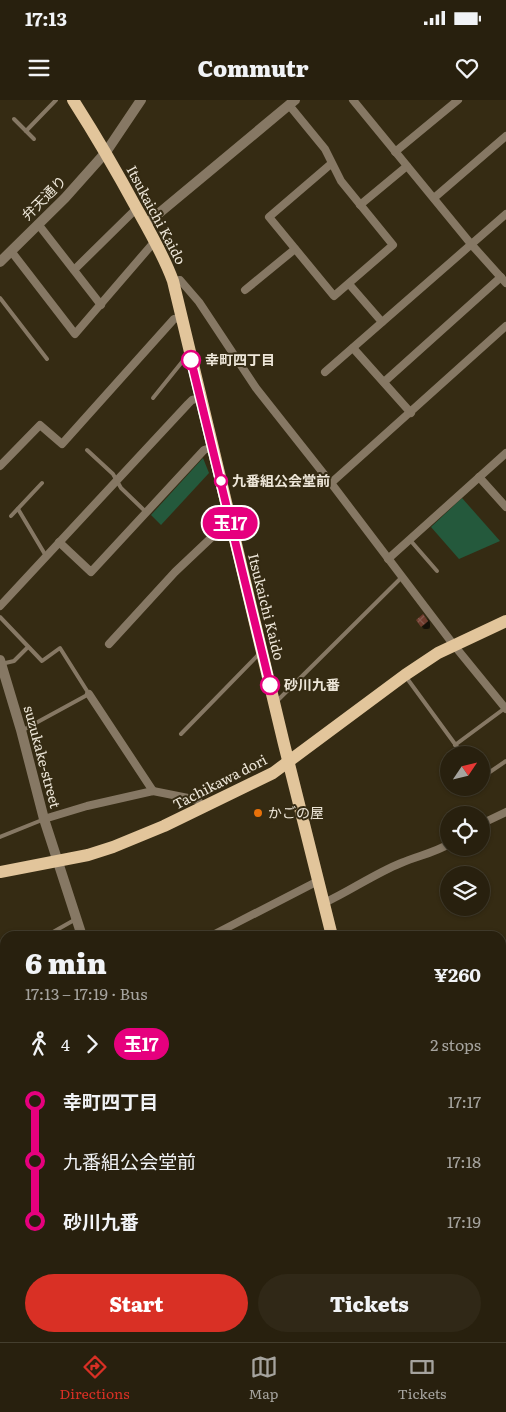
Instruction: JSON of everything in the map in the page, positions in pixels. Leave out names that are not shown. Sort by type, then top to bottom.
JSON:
[{"type":"main road","name":"Itsukaichi Kaido","points":[[73,100],[106,152],[146,224],[173,281],[261,651],[331,931]]},
{"type":"main road","name":"Tachikawa dori","points":[[0,872],[113,848],[202,808],[273,773],[405,675],[453,644],[506,620]]},
{"type":"street","name":"弁天通り","points":[[0,262],[65,198],[106,152],[141,100]]},
{"type":"street","points":[[353,100],[471,244],[504,280],[384,382]]},
{"type":"street","points":[[395,152],[458,100]]},
{"type":"street","points":[[146,224],[292,103],[325,148],[332,162],[340,181],[393,245],[334,296],[269,217],[332,162]]},
{"type":"street","points":[[434,198],[506,136]]},
{"type":"street","points":[[360,205],[407,166]]},
{"type":"street","points":[[74,270],[137,208]]},
{"type":"street","points":[[325,372],[506,214]]},
{"type":"street","points":[[38,224],[101,305]]},
{"type":"street","points":[[11,251],[75,334],[155,242]]},
{"type":"street","points":[[245,290],[295,248]]},
{"type":"street","points":[[173,281],[180,280],[184,283],[199,302],[256,388],[331,483],[453,644],[506,709]]},
{"type":"street","points":[[349,284],[382,322]]},
{"type":"street","points":[[0,466],[40,425],[62,444],[174,319],[181,318]]},
{"type":"street","points":[[331,483],[506,326]]},
{"type":"street","points":[[353,348],[411,413]]},
{"type":"street","points":[[0,606],[188,404],[192,400],[200,398]]},
{"type":"street","points":[[59,542],[91,572],[204,450],[213,447]]},
{"type":"street","points":[[388,559],[506,453]]},
{"type":"street","points":[[479,477],[506,507]]},
{"type":"street","points":[[109,644],[175,572],[230,520]]},
{"type":"street","name":"suzukake-street","points":[[1,662],[2,676],[21,730],[44,819],[80,931]]},
{"type":"street","points":[[89,694],[153,791]]},
{"type":"street","points":[[44,819],[87,806],[153,791],[198,800],[202,808]]},
{"type":"street","points":[[490,820],[506,812]]},
{"type":"street","points":[[324,903],[400,863],[440,849]]},
{"type":"street","points":[[221,931],[318,881]]},
{"type":"lane","points":[[26,131],[56,100]]},
{"type":"lane","points":[[14,119],[34,139]]},
{"type":"lane","points":[[0,298],[47,359]]},
{"type":"lane","points":[[153,398],[182,362],[191,360]]},
{"type":"lane","points":[[87,450],[113,474],[121,488],[147,512]]},
{"type":"lane","points":[[12,516],[42,483]]},
{"type":"lane","points":[[18,509],[46,556]]},
{"type":"lane","points":[[410,540],[437,571]]},
{"type":"lane","points":[[274,704],[402,577]]},
{"type":"lane","points":[[0,617],[42,661],[60,648],[89,694],[21,730]]},
{"type":"lane","points":[[1,662],[14,660],[28,647]]},
{"type":"lane","points":[[180,734],[261,651]]},
{"type":"lane","points":[[405,675],[455,745],[506,709]]},
{"type":"lane","points":[[490,772],[506,761]]},
{"type":"lane","points":[[0,837],[44,819]]},
{"type":"lane","points":[[55,931],[76,919]]},
{"type":"green space","points":[[203,458],[209,473],[161,525],[151,515]]},
{"type":"green space","points":[[462,498],[500,541],[459,559],[431,527]]},
{"type":"building","points":[[423,614],[428,621],[421,627],[416,620]]},
{"type":"bus line","name":"玉17","points":[[191,360],[270,685]]},
{"type":"place","name":"幸町四丁目","points":[[191,360]]},
{"type":"place","name":"九番組公会堂前","points":[[221,481]]},
{"type":"place","name":"砂川九番","points":[[270,685]]},
{"type":"place","name":"かごの屋","points":[[258,813]]}]
